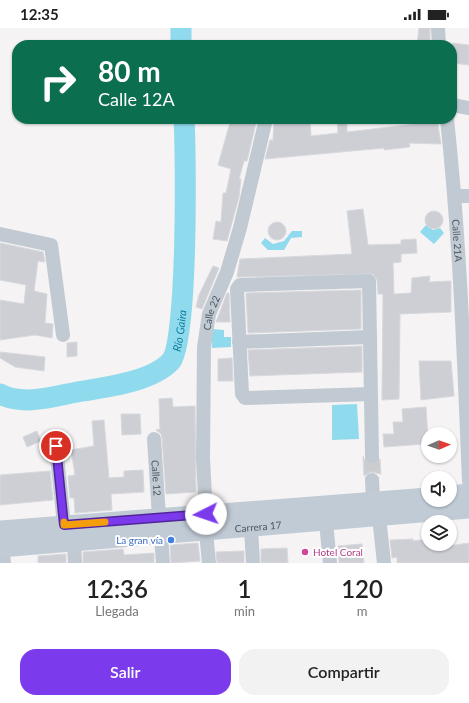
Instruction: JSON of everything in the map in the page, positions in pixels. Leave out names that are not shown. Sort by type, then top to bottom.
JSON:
[{"type":"main road","points":[[457,494],[469,493]]},
{"type":"main road","name":"Carrera 17","points":[[1,544],[64,525],[159,517],[251,528],[326,522],[421,498]]},
{"type":"main road","name":"Carrera 17","points":[[1,544],[74,542],[161,536],[206,523],[376,509],[469,509]]},
{"type":"street","points":[[438,28],[439,40]]},
{"type":"street","points":[[457,106],[469,108]]},
{"type":"street","name":"Calle 22","points":[[209,563],[203,459],[204,347],[209,314],[227,272],[240,228],[265,124]]},
{"type":"street","name":"Calle 21A","points":[[448,124],[462,196],[461,289],[469,481]]},
{"type":"street","points":[[0,234],[51,245],[63,335]]},
{"type":"street","points":[[371,394],[245,398],[242,394],[239,342],[237,289],[240,285],[369,281],[371,394],[372,456]]},
{"type":"street","points":[[239,342],[370,337]]},
{"type":"street","name":"Calle 12","points":[[154,439],[159,517]]},
{"type":"street","points":[[56,446],[64,525]]},
{"type":"street","points":[[372,480],[384,563]]},
{"type":"street","points":[[326,522],[330,563]]},
{"type":"street","points":[[251,528],[253,563]]},
{"type":"street","points":[[161,536],[163,563]]},
{"type":"street","points":[[74,542],[76,563]]},
{"type":"water","points":[[426,225],[433,230],[440,228],[444,233],[434,244],[420,232]]},
{"type":"water","points":[[292,231],[302,231],[302,237],[291,238],[284,250],[268,250],[261,243],[265,238],[273,244],[284,241]]},
{"type":"water","points":[[212,329],[224,330],[224,337],[231,337],[231,347],[212,348]]},
{"type":"water","points":[[357,404],[359,439],[332,440],[332,405]]},
{"type":"building","points":[[419,28],[430,28],[430,40],[418,40]]},
{"type":"building","points":[[457,44],[469,45],[469,65],[457,64]]},
{"type":"building","points":[[230,124],[256,124],[247,161],[244,161],[239,179],[241,179],[239,197],[227,241],[213,239],[216,221],[221,222],[223,193],[226,193],[231,169],[218,165]]},
{"type":"building","points":[[274,124],[310,124],[311,136],[338,133],[337,124],[347,124],[347,132],[415,124],[438,124],[441,144],[409,143],[410,147],[384,150],[384,148],[265,159],[270,140],[273,140]]},
{"type":"building","points":[[363,209],[368,245],[401,244],[401,240],[416,239],[417,253],[401,254],[401,262],[393,263],[394,294],[411,293],[412,278],[430,276],[429,282],[451,281],[451,312],[400,314],[399,399],[382,400],[383,294],[378,294],[377,280],[373,274],[237,277],[240,259],[352,254],[347,211]]},
{"type":"building","points":[[434,211],[440,214],[443,220],[440,226],[434,229],[428,226],[425,220],[428,214]]},
{"type":"building","points":[[277,222],[283,225],[286,231],[283,237],[277,240],[271,237],[268,231],[271,225]]},
{"type":"building","points":[[0,243],[43,252],[45,262],[38,261],[34,291],[47,294],[45,323],[53,324],[52,338],[35,335],[0,340],[0,300],[24,304],[26,285],[0,280]]},
{"type":"building","points":[[213,266],[219,268],[202,309],[196,307],[199,295]]},
{"type":"building","points":[[361,290],[361,329],[248,333],[246,293]]},
{"type":"building","points":[[227,293],[229,293],[230,322],[216,322]]},
{"type":"building","points":[[77,342],[77,356],[67,357],[67,343]]},
{"type":"building","points":[[362,346],[362,372],[250,376],[248,350]]},
{"type":"building","points":[[0,352],[45,357],[44,371],[15,367],[0,358]]},
{"type":"building","points":[[232,358],[233,381],[218,381],[218,359]]},
{"type":"building","points":[[419,361],[451,361],[454,396],[421,400]]},
{"type":"building","points":[[172,398],[173,407],[195,406],[196,492],[166,494],[162,438],[161,434],[156,430],[160,429],[159,399]]},
{"type":"building","points":[[426,407],[427,427],[421,427],[421,444],[384,447],[383,434],[394,434],[393,422],[403,422],[402,409]]},
{"type":"building","points":[[121,414],[140,414],[141,434],[122,435]]},
{"type":"building","points":[[104,420],[109,478],[124,477],[124,471],[143,470],[144,492],[111,494],[112,510],[75,513],[74,498],[70,498],[68,476],[75,475],[71,450],[94,446],[92,421]]},
{"type":"building","points":[[37,431],[41,441],[27,447],[23,437]]},
{"type":"building","points":[[363,456],[365,461],[372,464],[377,463],[380,459],[381,474],[371,472],[364,476]]},
{"type":"building","points":[[50,471],[53,500],[0,505],[0,475]]},
{"type":"building","points":[[390,540],[421,540],[421,551],[457,551],[457,545],[469,543],[469,563],[397,563],[397,557],[392,558]]},
{"type":"building","points":[[198,543],[200,561],[171,563],[170,545]]},
{"type":"building","points":[[362,544],[364,563],[339,563],[338,546]]},
{"type":"building","points":[[287,548],[288,563],[261,563],[261,549]]},
{"type":"building","points":[[123,549],[124,555],[154,553],[154,563],[83,563],[83,552]]},
{"type":"building","points":[[244,551],[244,563],[217,563],[216,552]]},
{"type":"building","points":[[66,554],[66,563],[38,563],[38,556]]},
{"type":"waterway","name":"Río Gaira","points":[[181,28],[181,40]]},
{"type":"waterway","name":"Río Gaira","points":[[0,394],[9,398],[30,400],[105,387],[130,382],[153,374],[171,361],[177,346],[183,285],[185,246],[184,124]]},
{"type":"tunnel","points":[[372,456],[372,480]]},
{"type":"slow traffic","points":[[64,522],[64,525],[105,522]]},
{"type":"place","name":"La gran vía","points":[[171,540]]},
{"type":"place","name":"Hotel Coral","points":[[305,552]]},
{"type":"route","points":[[56,446],[64,525],[206,514]]}]
